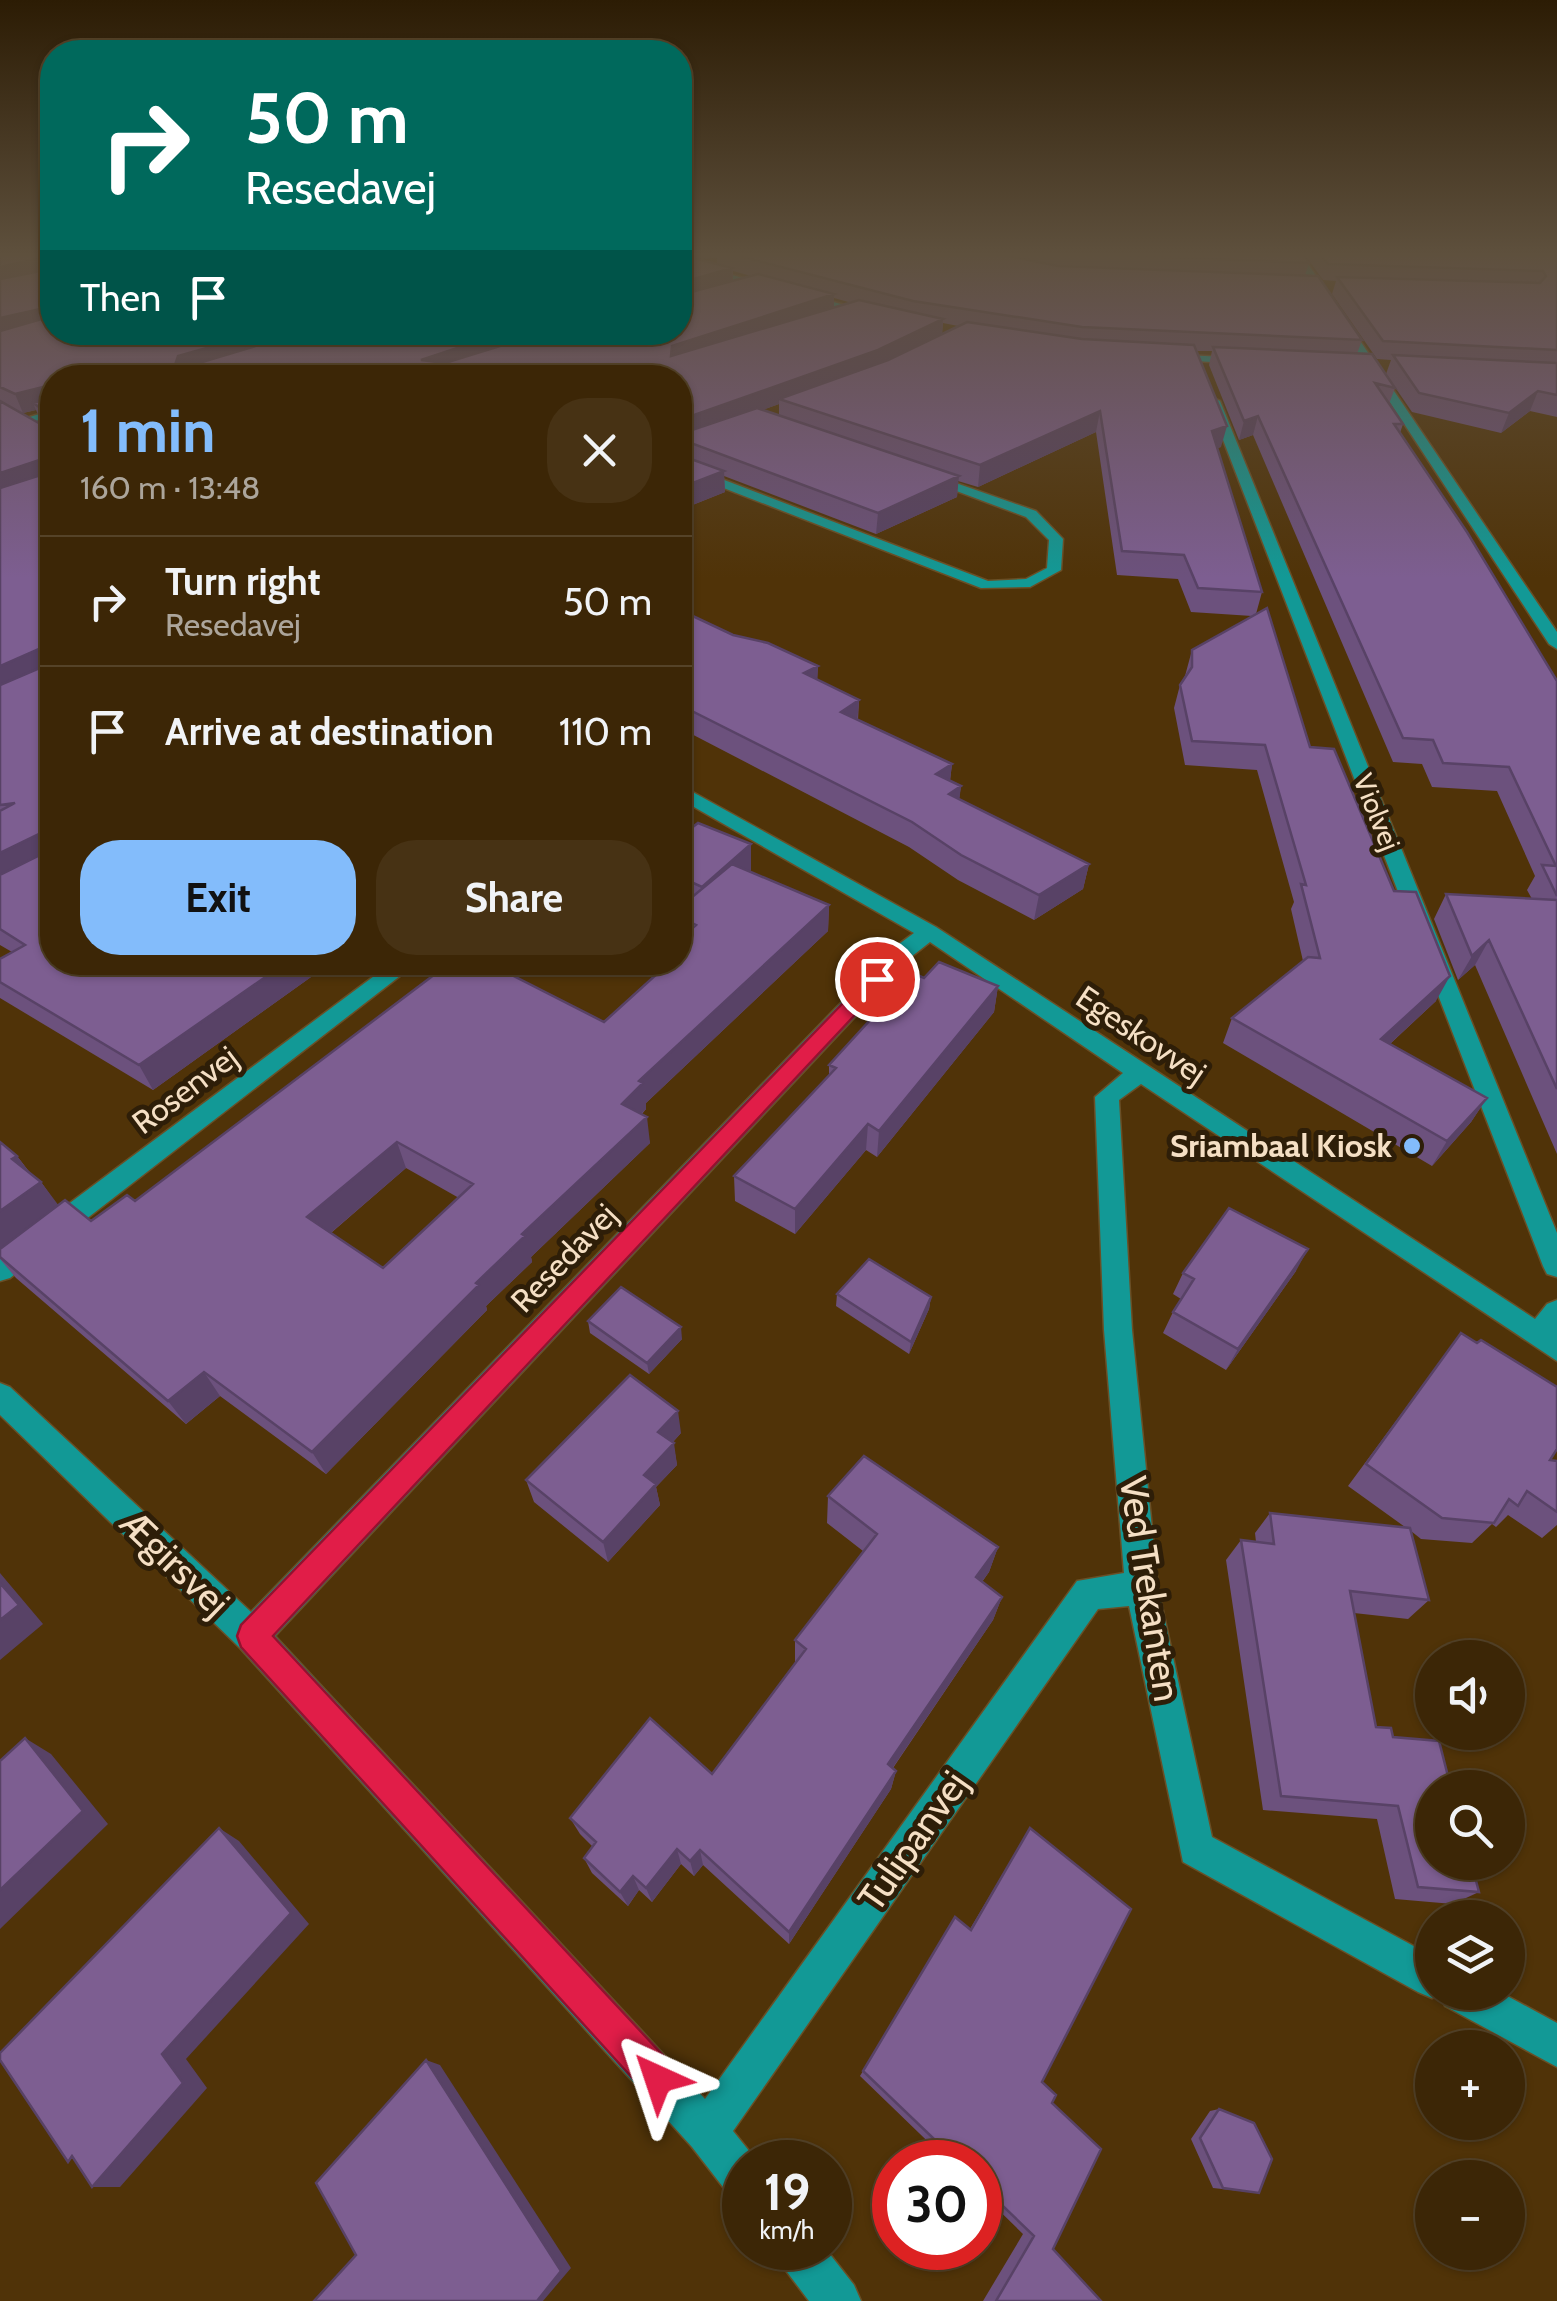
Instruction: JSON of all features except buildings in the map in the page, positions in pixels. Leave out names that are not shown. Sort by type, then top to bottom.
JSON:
[{"type":"street","name":"Violvej","points":[[1198,362],[1557,1266]]},
{"type":"street","points":[[1368,362],[1557,644]]},
{"type":"street","points":[[1350,365],[1388,367]]},
{"type":"street","points":[[38,430],[17,418],[40,415]]},
{"type":"street","points":[[692,472],[986,585],[1016,586],[1041,581],[1054,570],[1056,539],[1031,514],[904,470]]},
{"type":"street","name":"Egeskovvej","points":[[692,798],[930,932],[1548,1343]]},
{"type":"street","name":"Resedavej","points":[[252,1636],[903,952],[930,932]]},
{"type":"street","name":"Rosenvej","points":[[0,1270],[391,975]]},
{"type":"street","name":"Ved Trekanten","points":[[1139,1074],[1107,1097],[1118,1330],[1142,1588],[1196,1849],[1415,1969]]},
{"type":"street","points":[[1548,1343],[1557,1312]]},
{"type":"street","name":"Ægirsvej","points":[[0,1396],[252,1636],[722,2151]]},
{"type":"street","name":"Tulipanvej","points":[[707,2132],[1089,1593],[1142,1588]]},
{"type":"street","points":[[1492,2010],[1557,2046]]},
{"type":"street","points":[[813,2270],[838,2301]]},
{"type":"place","name":"Sriambaal Kiosk","points":[[1412,1146]]},
{"type":"route","points":[[658,2079],[252,1636],[877,979]]}]
